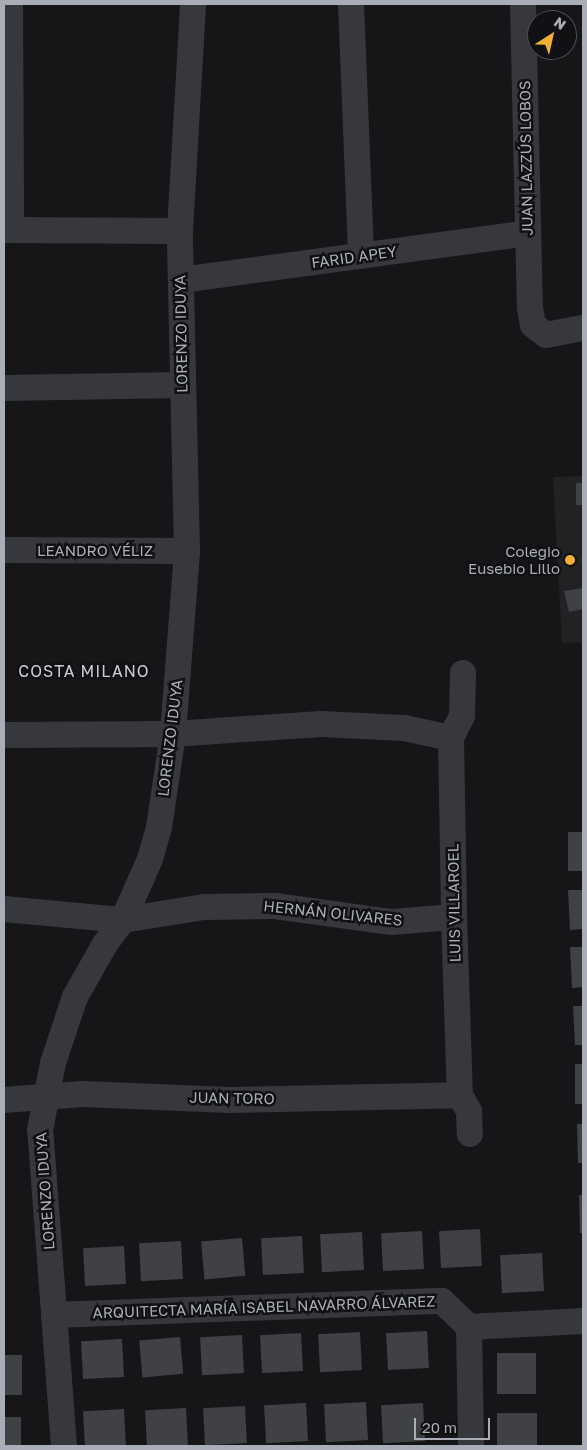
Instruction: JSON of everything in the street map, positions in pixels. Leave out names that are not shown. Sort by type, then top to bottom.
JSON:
[{"type":"street","points":[[10,4],[7,230],[180,231]]},
{"type":"street","name":"LORENZO IDUYA","points":[[64,1446],[40,1130],[57,1046],[75,996],[97,956],[123,920],[138,890],[159,827],[173,734],[187,551],[180,231],[193,4]]},
{"type":"street","points":[[351,4],[361,256]]},
{"type":"street","name":"JUAN LAZZÚS LOBOS","points":[[523,4],[528,282],[533,325],[546,335],[583,328]]},
{"type":"street","name":"FARID APEY","points":[[181,280],[527,233]]},
{"type":"street","points":[[4,388],[182,385]]},
{"type":"street","name":"LEANDRO VÉLIZ","points":[[4,550],[187,551]]},
{"type":"street","name":"LUIS VILLAROEL","points":[[463,673],[462,716],[451,738],[454,918],[460,1095],[469,1111],[470,1134]]},
{"type":"street","points":[[4,735],[173,734],[321,724],[404,728],[451,738]]},
{"type":"street","name":"HERNÁN OLIVARES","points":[[4,908],[123,920],[204,907],[275,906],[392,922],[454,918]]},
{"type":"street","name":"JUAN TORO","points":[[4,1100],[83,1094],[230,1100],[460,1095]]},
{"type":"street","name":"ARQUITECTA MARÍA ISABEL NAVARRO ÁLVAREZ","points":[[54,1315],[442,1301],[469,1327]]},
{"type":"street","points":[[471,1446],[469,1327],[583,1321]]},
{"type":"shaded area","name":"Colegio Eusebio Lillo","points":[[583,476],[583,642],[562,643],[553,477]]},
{"type":"building","points":[[576,483],[583,483],[583,505],[576,505]]},
{"type":"building","points":[[583,588],[583,609],[569,612],[564,591]]},
{"type":"building","points":[[568,832],[583,832],[583,871],[568,871]]},
{"type":"building","points":[[568,890],[583,890],[583,929],[570,930]]},
{"type":"building","points":[[570,947],[583,947],[583,987],[572,988]]},
{"type":"building","points":[[573,1006],[583,1006],[583,1045],[575,1045]]},
{"type":"building","points":[[575,1064],[583,1064],[583,1104],[575,1104]]},
{"type":"building","points":[[577,1124],[583,1124],[583,1163],[578,1163]]},
{"type":"building","points":[[579,1195],[583,1195],[583,1233],[580,1233]]},
{"type":"building","points":[[480,1229],[482,1266],[441,1268],[439,1231]]},
{"type":"building","points":[[422,1231],[424,1269],[383,1271],[381,1233]]},
{"type":"building","points":[[362,1232],[364,1270],[322,1272],[320,1234]]},
{"type":"building","points":[[302,1236],[304,1273],[263,1275],[261,1238]]},
{"type":"building","points":[[242,1238],[245,1276],[204,1279],[201,1242]]},
{"type":"building","points":[[181,1241],[183,1279],[141,1281],[139,1243]]},
{"type":"building","points":[[124,1246],[126,1284],[85,1286],[83,1248]]},
{"type":"building","points":[[542,1253],[544,1291],[502,1293],[500,1255]]},
{"type":"building","points":[[427,1331],[429,1368],[388,1370],[386,1333]]},
{"type":"building","points":[[360,1332],[362,1370],[320,1372],[318,1334]]},
{"type":"building","points":[[301,1333],[303,1371],[262,1373],[260,1335]]},
{"type":"building","points":[[242,1335],[244,1373],[202,1375],[200,1337]]},
{"type":"building","points":[[180,1337],[183,1374],[142,1377],[139,1341]]},
{"type":"building","points":[[122,1339],[124,1377],[83,1379],[81,1341]]},
{"type":"building","points":[[497,1353],[536,1353],[536,1394],[497,1394]]},
{"type":"building","points":[[4,1355],[22,1355],[22,1395],[4,1395]]},
{"type":"building","points":[[366,1402],[368,1440],[326,1442],[324,1404]]},
{"type":"building","points":[[306,1403],[308,1441],[266,1443],[264,1405]]},
{"type":"building","points":[[423,1403],[425,1441],[383,1443],[381,1405]]},
{"type":"building","points":[[245,1406],[247,1443],[205,1445],[203,1408]]},
{"type":"building","points":[[186,1408],[188,1446],[147,1446],[145,1410]]},
{"type":"building","points":[[124,1409],[126,1446],[85,1446],[83,1411]]},
{"type":"building","points":[[497,1413],[537,1413],[537,1446],[497,1446]]},
{"type":"building","points":[[4,1417],[21,1417],[21,1446],[4,1446]]},
{"type":"place","name":"Colegio Eusebio Lillo","points":[[570,560]]},
{"type":"district","name":"COSTA MILANO","points":[[84,671]]}]
